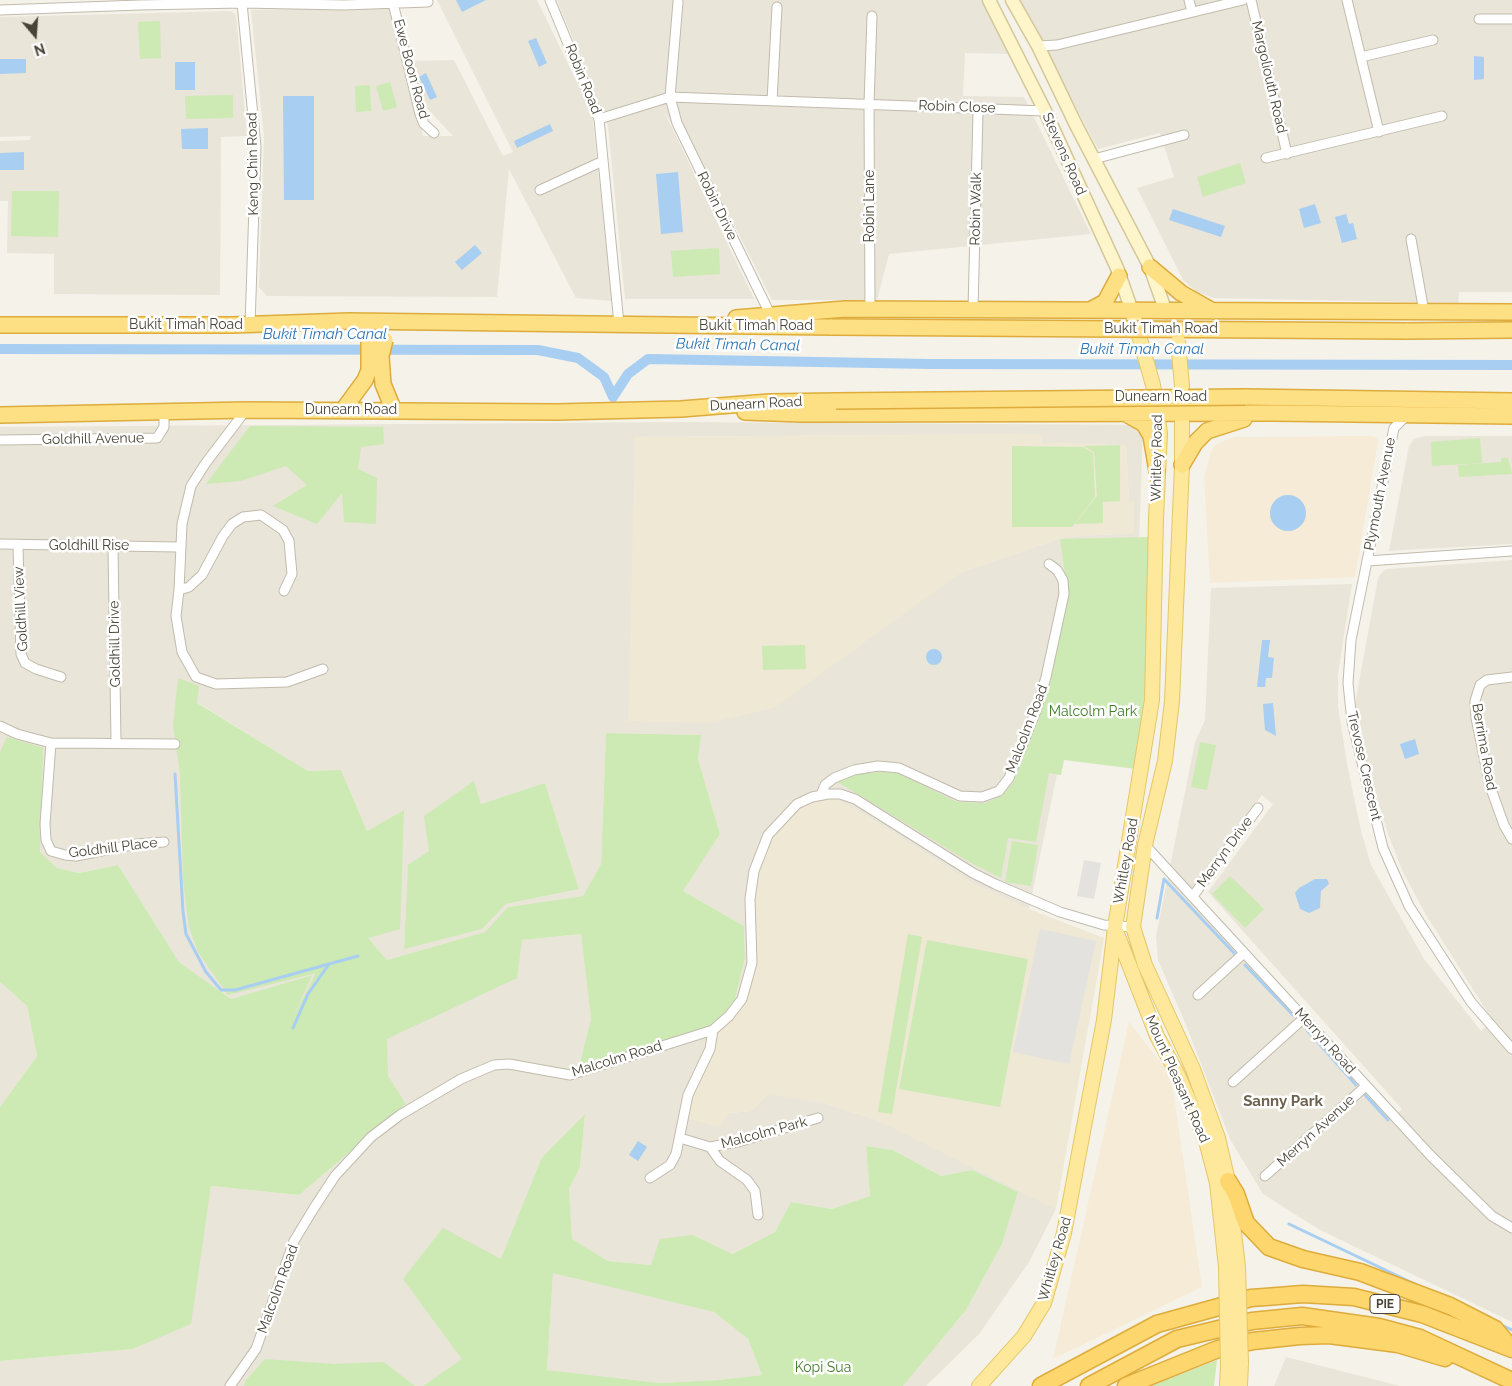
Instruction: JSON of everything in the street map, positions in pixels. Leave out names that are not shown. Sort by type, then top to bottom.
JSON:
[{"type":"highway","points":[[1150,267],[1182,293],[1217,312]]},
{"type":"highway","points":[[1092,310],[1105,302],[1120,276]]},
{"type":"highway","points":[[709,326],[725,319],[770,314],[870,309],[1166,312],[1512,312]]},
{"type":"highway","name":"Bukit Timah Road","points":[[0,325],[250,325],[349,321],[832,327],[1512,330]]},
{"type":"highway","points":[[349,321],[360,328],[369,342],[376,370],[394,411]]},
{"type":"highway","points":[[344,410],[365,380],[376,370],[385,340],[397,329],[412,323]]},
{"type":"highway","name":"Dunearn Road","points":[[0,415],[164,410],[557,412],[681,409],[769,402],[836,400],[1226,397],[1512,401]]},
{"type":"highway","points":[[681,409],[802,414],[1125,413],[1158,415],[1274,413],[1391,421],[1408,414],[1512,416]]},
{"type":"highway","points":[[1125,413],[1144,424],[1150,436],[1157,470]]},
{"type":"highway","points":[[1182,464],[1195,443],[1207,431],[1236,421],[1274,413]]},
{"type":"highway","points":[[1228,1181],[1236,1194],[1246,1223],[1269,1247],[1303,1259],[1360,1272],[1450,1306],[1495,1329],[1512,1349]]},
{"type":"highway","name":"PIE","points":[[1041,1386],[1157,1324],[1252,1298],[1303,1294],[1354,1297],[1422,1314],[1512,1349]]},
{"type":"highway","name":"PIE","points":[[1089,1386],[1177,1339],[1267,1318],[1302,1316],[1396,1330],[1429,1341],[1512,1380]]},
{"type":"highway","points":[[1126,1386],[1218,1349],[1253,1341],[1300,1336],[1329,1335],[1398,1344],[1448,1359],[1470,1359]]},
{"type":"main road","name":"Stevens Road","points":[[989,0],[1045,111],[1120,276],[1132,311]]},
{"type":"main road","name":"Stevens Road","points":[[1012,0],[1038,46],[1150,267],[1166,312]]},
{"type":"main road","name":"Whitley Road","points":[[979,1386],[1024,1336],[1044,1304],[1064,1233],[1104,1020],[1115,927],[1152,700],[1157,470],[1160,433],[1153,385],[1132,311]]},
{"type":"main road","name":"Whitley Road","points":[[1133,927],[1145,845],[1164,761],[1172,701],[1182,464],[1182,386],[1178,341],[1166,312]]},
{"type":"main road","name":"Mount Pleasant Road","points":[[1115,927],[1157,1036],[1178,1075],[1206,1141],[1217,1183],[1232,1267]]},
{"type":"main road","name":"Mount Pleasant Road","points":[[1133,927],[1145,965],[1193,1069],[1218,1138],[1228,1181],[1235,1364],[1240,1386]]},
{"type":"main road","name":"Mount Pleasant Road","points":[[1227,1386],[1235,1364]]},
{"type":"street","name":"Robin Road","points":[[550,0],[599,119],[619,324]]},
{"type":"street","points":[[1189,0],[1192,12]]},
{"type":"street","points":[[1038,46],[1057,45],[1243,0]]},
{"type":"street","name":"Margoliouth Road","points":[[1251,0],[1287,154]]},
{"type":"street","points":[[1347,0],[1379,132]]},
{"type":"street","name":"Ewe Boon Road","points":[[0,10],[132,3],[344,5],[428,2]]},
{"type":"street","points":[[670,97],[678,2]]},
{"type":"street","name":"Keng Chin Road","points":[[242,3],[256,147],[250,325]]},
{"type":"street","name":"Ewe Boon Road","points":[[393,3],[420,114],[424,124],[434,133]]},
{"type":"street","points":[[772,101],[777,7]]},
{"type":"street","points":[[869,104],[872,16]]},
{"type":"street","points":[[1479,19],[1512,19]]},
{"type":"street","points":[[1361,57],[1433,40]]},
{"type":"street","name":"Robin Close","points":[[599,119],[670,97],[971,107],[976,110],[1045,111]]},
{"type":"street","name":"Robin Drive","points":[[670,97],[681,133],[770,314]]},
{"type":"street","name":"Robin Lane","points":[[869,104],[870,309]]},
{"type":"street","name":"Robin Walk","points":[[973,309],[978,123],[976,110]]},
{"type":"street","points":[[1266,158],[1442,116]]},
{"type":"street","name":"Stevens Road","points":[[1094,159],[1184,135]]},
{"type":"street","points":[[540,190],[603,161]]},
{"type":"street","points":[[1411,239],[1424,312]]},
{"type":"street","name":"Goldhill Avenue","points":[[0,440],[157,438],[164,427],[164,410]]},
{"type":"street","points":[[246,410],[205,464],[191,486],[182,524],[176,616],[178,638],[182,652],[196,677],[216,684],[268,683],[301,678],[323,669]]},
{"type":"street","name":"Plymouth Avenue","points":[[1367,560],[1391,421]]},
{"type":"street","points":[[179,590],[189,587],[202,575],[223,536],[232,524],[243,517],[261,515],[283,530],[289,541],[292,574],[284,591]]},
{"type":"street","name":"Goldhill Rise","points":[[0,544],[18,546],[177,547]]},
{"type":"street","name":"Goldhill View","points":[[18,546],[21,654],[25,663],[36,670],[60,676]]},
{"type":"street","name":"Goldhill Drive","points":[[114,546],[116,742]]},
{"type":"street","points":[[1367,560],[1512,551]]},
{"type":"street","name":"Trevose Crescent","points":[[1367,560],[1351,640],[1348,682],[1352,722],[1383,848],[1409,906],[1451,973],[1471,1002],[1512,1049]]},
{"type":"street","name":"Malcolm Road","points":[[821,796],[825,785],[834,778],[854,770],[878,766],[899,768],[960,796],[982,797],[998,791],[1009,778],[1036,711],[1046,677],[1064,594],[1063,580],[1057,570],[1050,564]]},
{"type":"street","name":"Berrima Road","points":[[1512,677],[1487,680],[1480,685],[1475,701],[1476,718],[1490,786],[1504,825],[1512,839]]},
{"type":"street","points":[[1,729],[51,743],[116,742],[175,744]]},
{"type":"street","name":"Goldhill Place","points":[[51,743],[45,824],[46,840],[51,850],[65,855],[76,856],[130,845],[164,842]]},
{"type":"street","name":"Malcolm Road","points":[[230,1386],[256,1349],[294,1241],[314,1208],[335,1176],[372,1137],[400,1115],[460,1079],[494,1065],[509,1064],[570,1075],[713,1030],[729,1016],[742,999],[749,980],[752,963],[750,899],[754,871],[768,835],[797,804],[821,796],[840,794],[855,799],[973,873],[1060,912],[1115,927],[1133,927]]},
{"type":"street","name":"Merryn Drive","points":[[1193,896],[1258,808]]},
{"type":"street","name":"Merryn Road","points":[[1145,845],[1366,1086],[1464,1189],[1492,1216],[1512,1228]]},
{"type":"street","points":[[1198,995],[1244,953]]},
{"type":"street","points":[[1233,1082],[1304,1018]]},
{"type":"street","points":[[650,1178],[670,1165],[680,1138],[688,1095],[710,1049],[713,1030]]},
{"type":"street","name":"Merryn Avenue","points":[[1265,1176],[1366,1086]]},
{"type":"street","name":"Malcolm Park","points":[[680,1138],[710,1147],[738,1142],[818,1118]]},
{"type":"street","name":"Malcolm Park","points":[[710,1147],[720,1161],[748,1180],[755,1191],[758,1215]]},
{"type":"shaded area","points":[[437,0],[537,0],[592,113],[612,301],[576,298],[509,169],[497,297],[267,296],[259,287],[264,136],[251,10],[391,7],[423,136],[453,136],[424,105],[413,61],[454,60],[503,156],[513,152]]},
{"type":"shaded area","points":[[557,0],[982,0],[1011,54],[965,53],[963,96],[1024,97],[1091,234],[889,254],[877,300],[772,300],[730,217],[665,113],[754,299],[625,299],[608,125]]},
{"type":"shaded area","points":[[1020,0],[1512,0],[1512,292],[1459,292],[1458,303],[1214,298],[1197,292],[1183,280],[1137,188],[1174,177],[1160,133],[1098,149]]},
{"type":"shaded area","points":[[231,11],[236,15],[247,136],[221,137],[220,295],[54,294],[54,254],[7,253],[8,201],[0,201],[0,141],[30,140],[31,136],[0,137],[0,17]]},
{"type":"shaded area","points":[[684,422],[1143,425],[1132,763],[1061,755],[1029,909],[975,885],[857,810],[753,963],[730,1113],[751,1111],[769,1093],[824,1103],[880,1121],[1056,1209],[1029,1262],[979,1334],[926,1386],[903,1386],[966,1310],[1002,1244],[1018,1192],[972,1170],[941,1176],[893,1150],[866,1146],[870,1196],[832,1209],[791,1202],[775,1232],[731,1254],[693,1235],[651,1265],[608,1261],[572,1239],[569,1189],[580,1167],[585,1114],[542,1157],[463,1359],[423,1386],[415,1386],[384,1362],[345,1386],[0,1386],[0,1361],[133,1349],[190,1324],[211,1186],[299,1195],[406,1104],[387,1076],[387,1039],[435,1016],[522,940],[581,934],[591,1019],[579,1065],[735,999],[745,958],[744,926],[683,891],[720,834],[698,759],[701,735],[606,733],[601,864],[583,896],[508,907],[485,932],[387,960],[368,938],[403,811],[367,831],[341,770],[308,771],[198,703],[226,933],[381,994],[333,1042],[291,1022],[311,975],[231,999],[179,962],[118,865],[79,873],[57,868],[39,852],[0,832],[0,427]],"holes":[[[1041,434],[1042,443],[1126,445],[1129,501],[1134,501],[1134,533],[1064,537],[962,572],[635,437]],[[474,782],[481,804],[545,783],[579,889],[506,904],[482,929],[404,948],[408,866],[429,851]]]},
{"type":"shaded area","points":[[1041,434],[1042,443],[1126,445],[1129,501],[1134,501],[1134,533],[1064,537],[962,572],[774,708],[709,723],[628,721],[635,437]]},
{"type":"shaded area","points":[[1424,436],[1512,436],[1512,544],[1389,551],[1409,446],[1414,439]]},
{"type":"shaded area","points":[[1234,437],[1376,437],[1378,441],[1355,577],[1210,583],[1204,476],[1211,452],[1216,444]]},
{"type":"shaded area","points":[[1512,560],[1512,1322],[1320,1230],[1263,1194],[1230,1139],[1186,1025],[1158,960],[1156,936],[1195,742],[1205,720],[1211,588],[1352,584],[1338,674],[1338,706],[1347,764],[1361,831],[1371,865],[1424,959],[1481,1031],[1493,1021],[1426,915],[1402,870],[1388,834],[1370,773],[1355,704],[1378,578],[1387,569]],"holes":[[[1262,795],[1273,804],[1208,892],[1402,1109],[1393,1118],[1186,896]]]},
{"type":"shaded area","points":[[828,794],[857,810],[975,885],[1029,909],[1104,938],[1056,1209],[880,1121],[824,1103],[769,1094],[751,1111],[730,1113],[719,1127],[686,1118],[713,1030],[750,985],[750,899],[768,835],[797,804]]},
{"type":"shaded area","points":[[1084,860],[1101,863],[1094,899],[1077,896]]},
{"type":"shaded area","points":[[1040,929],[1096,941],[1069,1064],[1013,1052]]},
{"type":"shaded area","points":[[0,982],[27,1006],[37,1056],[0,1107]]},
{"type":"shaded area","points":[[1129,1022],[1171,1076],[1202,1287],[1053,1359]]},
{"type":"shaded area","points":[[553,1272],[714,1312],[748,1339],[762,1375],[719,1380],[660,1383],[547,1370]]},
{"type":"shaded area","points":[[1286,1357],[1400,1386],[1274,1386]]},
{"type":"green space","points":[[160,21],[161,58],[140,59],[138,22]]},
{"type":"green space","points":[[390,82],[397,107],[383,111],[376,86]]},
{"type":"green space","points":[[370,85],[371,111],[356,112],[355,86]]},
{"type":"green space","points":[[233,95],[233,118],[186,119],[185,96]]},
{"type":"green space","points":[[1240,163],[1246,183],[1203,197],[1197,177]]},
{"type":"green space","points":[[12,191],[59,191],[58,237],[11,236]]},
{"type":"green space","points":[[719,248],[720,274],[673,277],[671,251]]},
{"type":"green space","points":[[250,426],[383,427],[384,444],[361,447],[358,469],[377,478],[376,524],[344,522],[342,493],[317,524],[273,506],[307,485],[286,466],[241,481],[206,484]]},
{"type":"green space","points":[[1480,438],[1482,463],[1432,466],[1431,442]]},
{"type":"green space","points":[[1120,445],[1120,501],[1103,502],[1103,523],[1075,524],[1097,496],[1094,452],[1084,446]]},
{"type":"green space","points":[[1012,446],[1083,447],[1093,453],[1095,497],[1072,527],[1012,527]]},
{"type":"green space","points":[[1501,458],[1508,458],[1512,474],[1459,477],[1458,465],[1501,462]]},
{"type":"green space","name":"Malcolm Park","points":[[1149,537],[1146,699],[1136,769],[1064,760],[1061,775],[1049,773],[1036,842],[1008,838],[1001,878],[973,864],[836,781],[855,774],[898,773],[957,802],[985,803],[1002,796],[1013,783],[1051,679],[1068,595],[1060,539]]},
{"type":"green space","points":[[805,645],[806,669],[763,670],[762,646]]},
{"type":"green space","points":[[178,678],[199,686],[197,703],[308,771],[341,770],[367,831],[404,810],[400,929],[368,938],[387,960],[485,932],[508,907],[583,896],[601,864],[606,733],[701,735],[698,759],[720,834],[683,891],[744,926],[745,958],[735,999],[725,1014],[710,1026],[579,1066],[591,1019],[581,934],[522,940],[517,978],[387,1039],[388,1076],[406,1104],[299,1195],[211,1186],[191,1324],[133,1349],[0,1361],[0,1107],[37,1056],[27,1006],[0,982],[0,752],[7,737],[43,748],[40,852],[57,868],[79,873],[118,865],[179,962],[231,999],[312,975],[293,1018],[316,973],[228,995],[198,952],[189,927],[183,880],[180,774],[173,726]]},
{"type":"green space","points":[[1200,742],[1216,745],[1207,790],[1191,787]]},
{"type":"green space","points":[[474,781],[481,804],[545,783],[579,889],[506,904],[482,929],[404,949],[408,865],[429,851],[424,816]]},
{"type":"green space","points":[[1012,841],[1038,845],[1031,886],[1005,882]]},
{"type":"green space","points":[[1230,876],[1264,909],[1245,928],[1212,894]]},
{"type":"green space","points":[[908,934],[922,937],[892,1114],[878,1112]]},
{"type":"green space","points":[[927,940],[1028,959],[1000,1107],[899,1089]]},
{"type":"green space","name":"Kopi Sua","points":[[585,1114],[580,1167],[569,1189],[572,1239],[608,1261],[651,1265],[660,1239],[693,1235],[732,1254],[775,1232],[791,1202],[832,1209],[870,1196],[866,1146],[893,1150],[941,1176],[972,1170],[1018,1192],[1002,1244],[966,1310],[903,1386],[423,1386],[462,1359],[403,1279],[443,1228],[501,1259],[542,1157]],"holes":[[[553,1273],[714,1312],[748,1339],[762,1375],[719,1380],[660,1383],[547,1370]]]},
{"type":"green space","points":[[265,1359],[334,1364],[384,1362],[415,1386],[244,1386],[246,1380]]},
{"type":"green space","points":[[1217,1360],[1214,1386],[1151,1386]]},
{"type":"water","points":[[456,0],[486,0],[462,12]]},
{"type":"water","points":[[536,38],[547,63],[539,67],[528,41]]},
{"type":"water","points":[[1474,56],[1484,57],[1484,79],[1474,80]]},
{"type":"water","points":[[0,59],[26,59],[26,73],[0,74]]},
{"type":"water","points":[[175,62],[195,62],[195,90],[175,90]]},
{"type":"water","points":[[426,73],[437,97],[430,100],[419,77]]},
{"type":"water","points":[[283,96],[314,96],[314,200],[284,200]]},
{"type":"water","points":[[550,124],[553,131],[517,148],[514,141]]},
{"type":"water","points":[[208,128],[208,149],[182,149],[181,129]]},
{"type":"water","points":[[24,152],[24,170],[0,170],[0,153]]},
{"type":"water","points":[[678,172],[683,232],[661,234],[656,174]]},
{"type":"water","points":[[1315,204],[1321,223],[1304,228],[1299,209]]},
{"type":"water","points":[[1173,209],[1225,226],[1221,237],[1169,220]]},
{"type":"water","points":[[1346,214],[1349,224],[1353,223],[1357,239],[1342,243],[1335,217]]},
{"type":"water","points":[[475,245],[482,253],[462,270],[455,262]]},
{"type":"water","points":[[1288,495],[1295,496],[1301,500],[1305,506],[1305,520],[1301,526],[1295,530],[1288,531],[1281,530],[1275,526],[1271,520],[1270,513],[1271,506],[1275,500],[1281,496]]},
{"type":"water","points":[[1262,640],[1270,640],[1268,657],[1274,658],[1272,678],[1266,678],[1265,687],[1257,687]]},
{"type":"water","points":[[934,649],[942,657],[934,665],[926,657]]},
{"type":"water","points":[[1273,703],[1276,736],[1265,730],[1263,704]]},
{"type":"water","points":[[1415,739],[1419,754],[1405,759],[1400,744]]},
{"type":"water","points":[[1315,879],[1327,879],[1329,884],[1321,891],[1320,908],[1309,913],[1300,909],[1295,893],[1299,888]]},
{"type":"water","points":[[638,1141],[647,1147],[638,1161],[629,1155]]},
{"type":"waterway","name":"Bukit Timah Canal","points":[[0,349],[538,350],[578,358],[604,377],[613,397]]},
{"type":"waterway","name":"Bukit Timah Canal","points":[[613,397],[628,374],[648,359],[931,364],[1512,365]]},
{"type":"waterway","points":[[175,774],[186,934],[206,972],[221,990],[235,990],[358,956]]},
{"type":"waterway","points":[[1164,879],[1234,953]]},
{"type":"waterway","points":[[1157,918],[1164,879]]},
{"type":"waterway","points":[[293,1028],[308,994],[329,964]]},
{"type":"waterway","points":[[1245,965],[1293,1015]]},
{"type":"waterway","points":[[1307,1030],[1356,1085]]},
{"type":"waterway","points":[[1365,1095],[1388,1120]]},
{"type":"waterway","points":[[1289,1224],[1421,1287]]},
{"type":"waterway","points":[[1499,1324],[1512,1330]]},
{"type":"district","name":"Sanny Park","points":[[1283,1101]]}]
